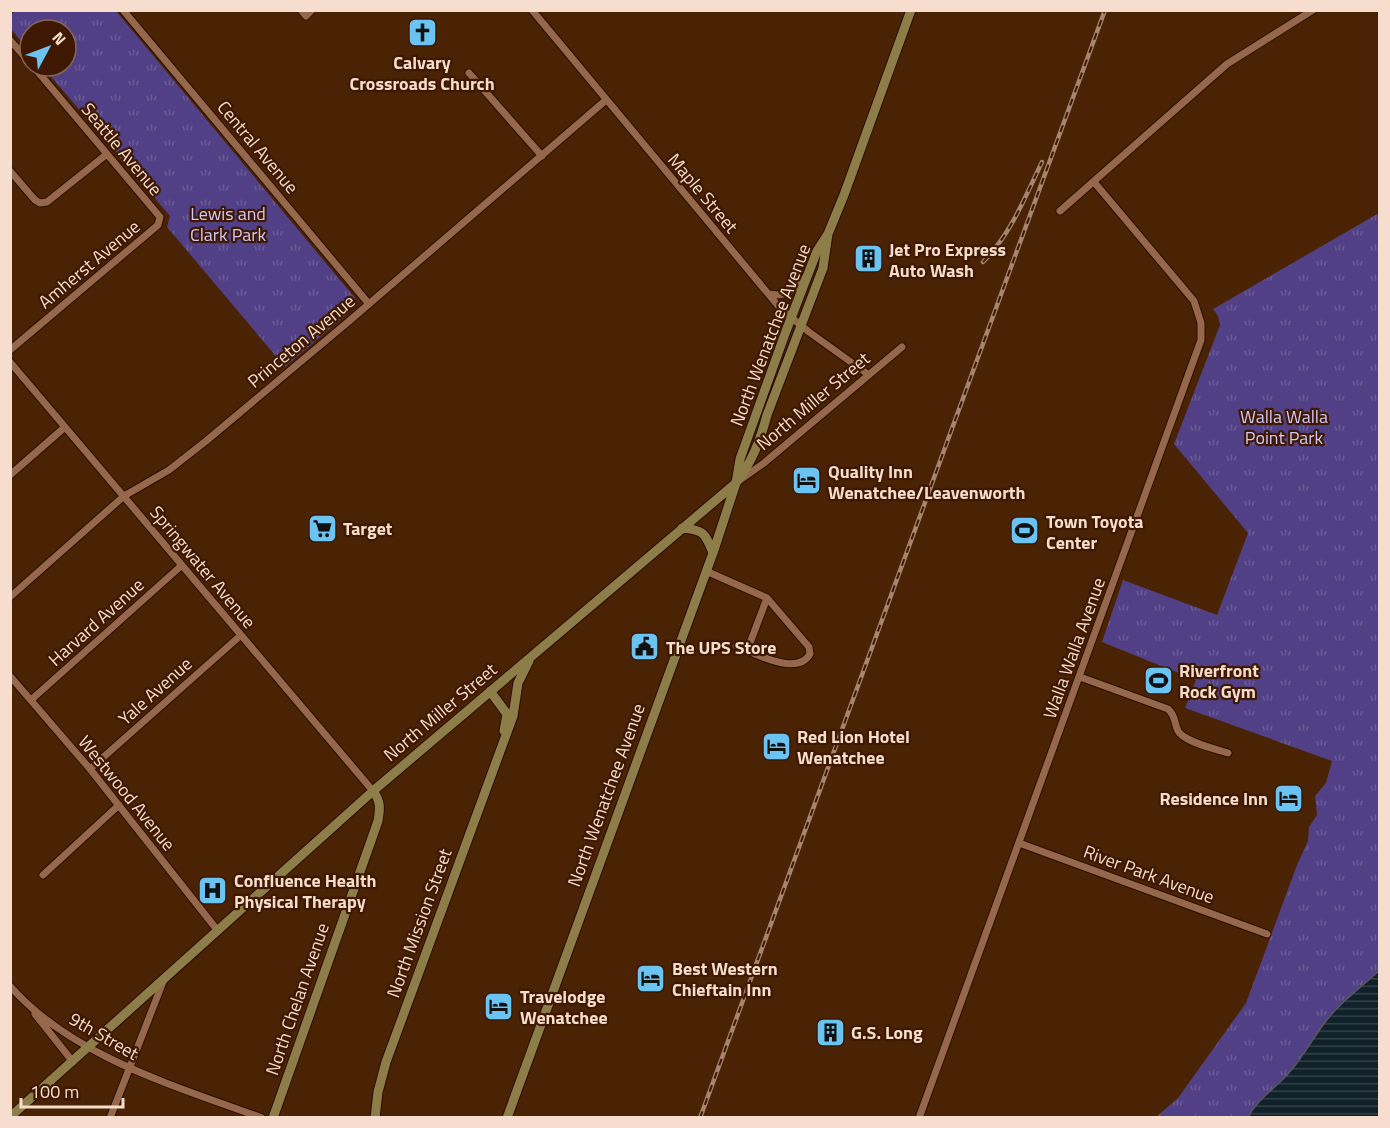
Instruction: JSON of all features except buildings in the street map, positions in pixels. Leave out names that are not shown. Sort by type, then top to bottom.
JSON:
[{"type":"main road","name":"North Wenatchee Avenue","points":[[735,483],[752,461],[823,268],[828,234],[911,10]]},
{"type":"main road","name":"North Wenatchee Avenue","points":[[507,1118],[713,553],[735,483],[740,459],[817,251],[828,234]]},
{"type":"main road","name":"North Miller Street","points":[[10,1117],[74,1062],[373,791],[735,483]]},
{"type":"main road","points":[[682,528],[696,529],[704,533],[713,553]]},
{"type":"main road","name":"North Mission Street","points":[[375,1118],[378,1092],[386,1062],[513,716],[519,684],[531,657]]},
{"type":"main road","name":"North Mission Street","points":[[490,691],[507,714],[503,742]]},
{"type":"main road","name":"North Chelan Avenue","points":[[273,1118],[378,821],[380,807],[378,797],[373,791]]},
{"type":"street","name":"Central Avenue","points":[[123,10],[369,304]]},
{"type":"street","points":[[301,10],[306,16],[312,10]]},
{"type":"street","name":"Maple Street","points":[[532,10],[768,293],[801,326],[869,375]]},
{"type":"street","points":[[1060,211],[1227,64],[1312,10]]},
{"type":"street","points":[[470,73],[542,156]]},
{"type":"street","name":"Seattle Avenue","points":[[43,78],[160,217],[158,225]]},
{"type":"street","name":"Princeton Avenue","points":[[10,597],[124,496],[181,461],[369,304],[606,100]]},
{"type":"street","points":[[10,171],[35,200],[40,203],[47,202],[108,154]]},
{"type":"street","name":"Walla Walla Avenue","points":[[919,1118],[1198,352],[1202,329],[1194,301],[1094,182]]},
{"type":"street","name":"Amherst Avenue","points":[[10,350],[158,225]]},
{"type":"street","points":[[768,293],[780,296],[788,293],[807,277]]},
{"type":"street","name":"North Miller Street","points":[[735,483],[764,463],[902,347]]},
{"type":"street","name":"Springwater Avenue","points":[[10,362],[373,791]]},
{"type":"street","points":[[10,475],[65,427]]},
{"type":"street","name":"Harvard Avenue","points":[[31,700],[181,566]]},
{"type":"street","points":[[706,571],[767,598],[809,647],[810,654],[804,661],[795,665],[736,646]]},
{"type":"street","points":[[747,651],[767,598]]},
{"type":"street","name":"Yale Avenue","points":[[90,769],[240,636]]},
{"type":"street","name":"Westwood Avenue","points":[[10,676],[90,769],[218,931]]},
{"type":"street","points":[[1080,677],[1168,709],[1173,713],[1177,730],[1182,737],[1228,753]]},
{"type":"street","points":[[43,875],[119,805]]},
{"type":"street","name":"River Park Avenue","points":[[1019,843],[1267,934]]},
{"type":"street","points":[[110,1118],[163,981]]},
{"type":"street","name":"9th Street","points":[[10,986],[25,1003],[49,1022],[128,1069],[262,1118]]},
{"type":"street","points":[[25,1003],[74,1062]]},
{"type":"green space","name":"Lewis and Clark Park","points":[[15,11],[116,11],[355,298],[355,305],[285,367],[167,227],[170,216],[52,78],[78,78],[78,18],[18,18],[18,37],[11,29],[11,15]]},
{"type":"green space","name":"Walla Walla Point Park","points":[[1379,213],[1379,971],[1335,1010],[1293,1068],[1261,1099],[1248,1117],[1156,1117],[1178,1098],[1246,1003],[1308,841],[1309,827],[1317,815],[1315,796],[1326,783],[1332,761],[1185,708],[1196,680],[1102,642],[1123,580],[1217,615],[1248,533],[1174,444],[1220,325],[1213,309]]},
{"type":"water","points":[[1379,971],[1379,1117],[1248,1117],[1261,1099],[1293,1068],[1335,1010]]},
{"type":"railway","points":[[700,1118],[1105,10]]},
{"type":"railway","points":[[983,262],[1002,239],[1042,162]]},
{"type":"place","name":"Calvary Crossroads Church","points":[[422,33]]},
{"type":"place","name":"Jet Pro Express Auto Wash","points":[[868,259]]},
{"type":"place","name":"Quality Inn Wenatchee/Leavenworth","points":[[807,481]]},
{"type":"place","name":"Target","points":[[322,528]]},
{"type":"place","name":"Town Toyota Center","points":[[1025,531]]},
{"type":"place","name":"The UPS Store","points":[[645,647]]},
{"type":"place","name":"Riverfront Rock Gym","points":[[1158,680]]},
{"type":"place","name":"Red Lion Hotel Wenatchee","points":[[776,746]]},
{"type":"place","name":"Residence Inn","points":[[1289,798]]},
{"type":"place","name":"Confluence Health Physical Therapy","points":[[213,890]]},
{"type":"place","name":"Best Western Chieftain Inn","points":[[651,978]]},
{"type":"place","name":"Travelodge Wenatchee","points":[[499,1006]]},
{"type":"place","name":"G.S. Long","points":[[830,1032]]}]
